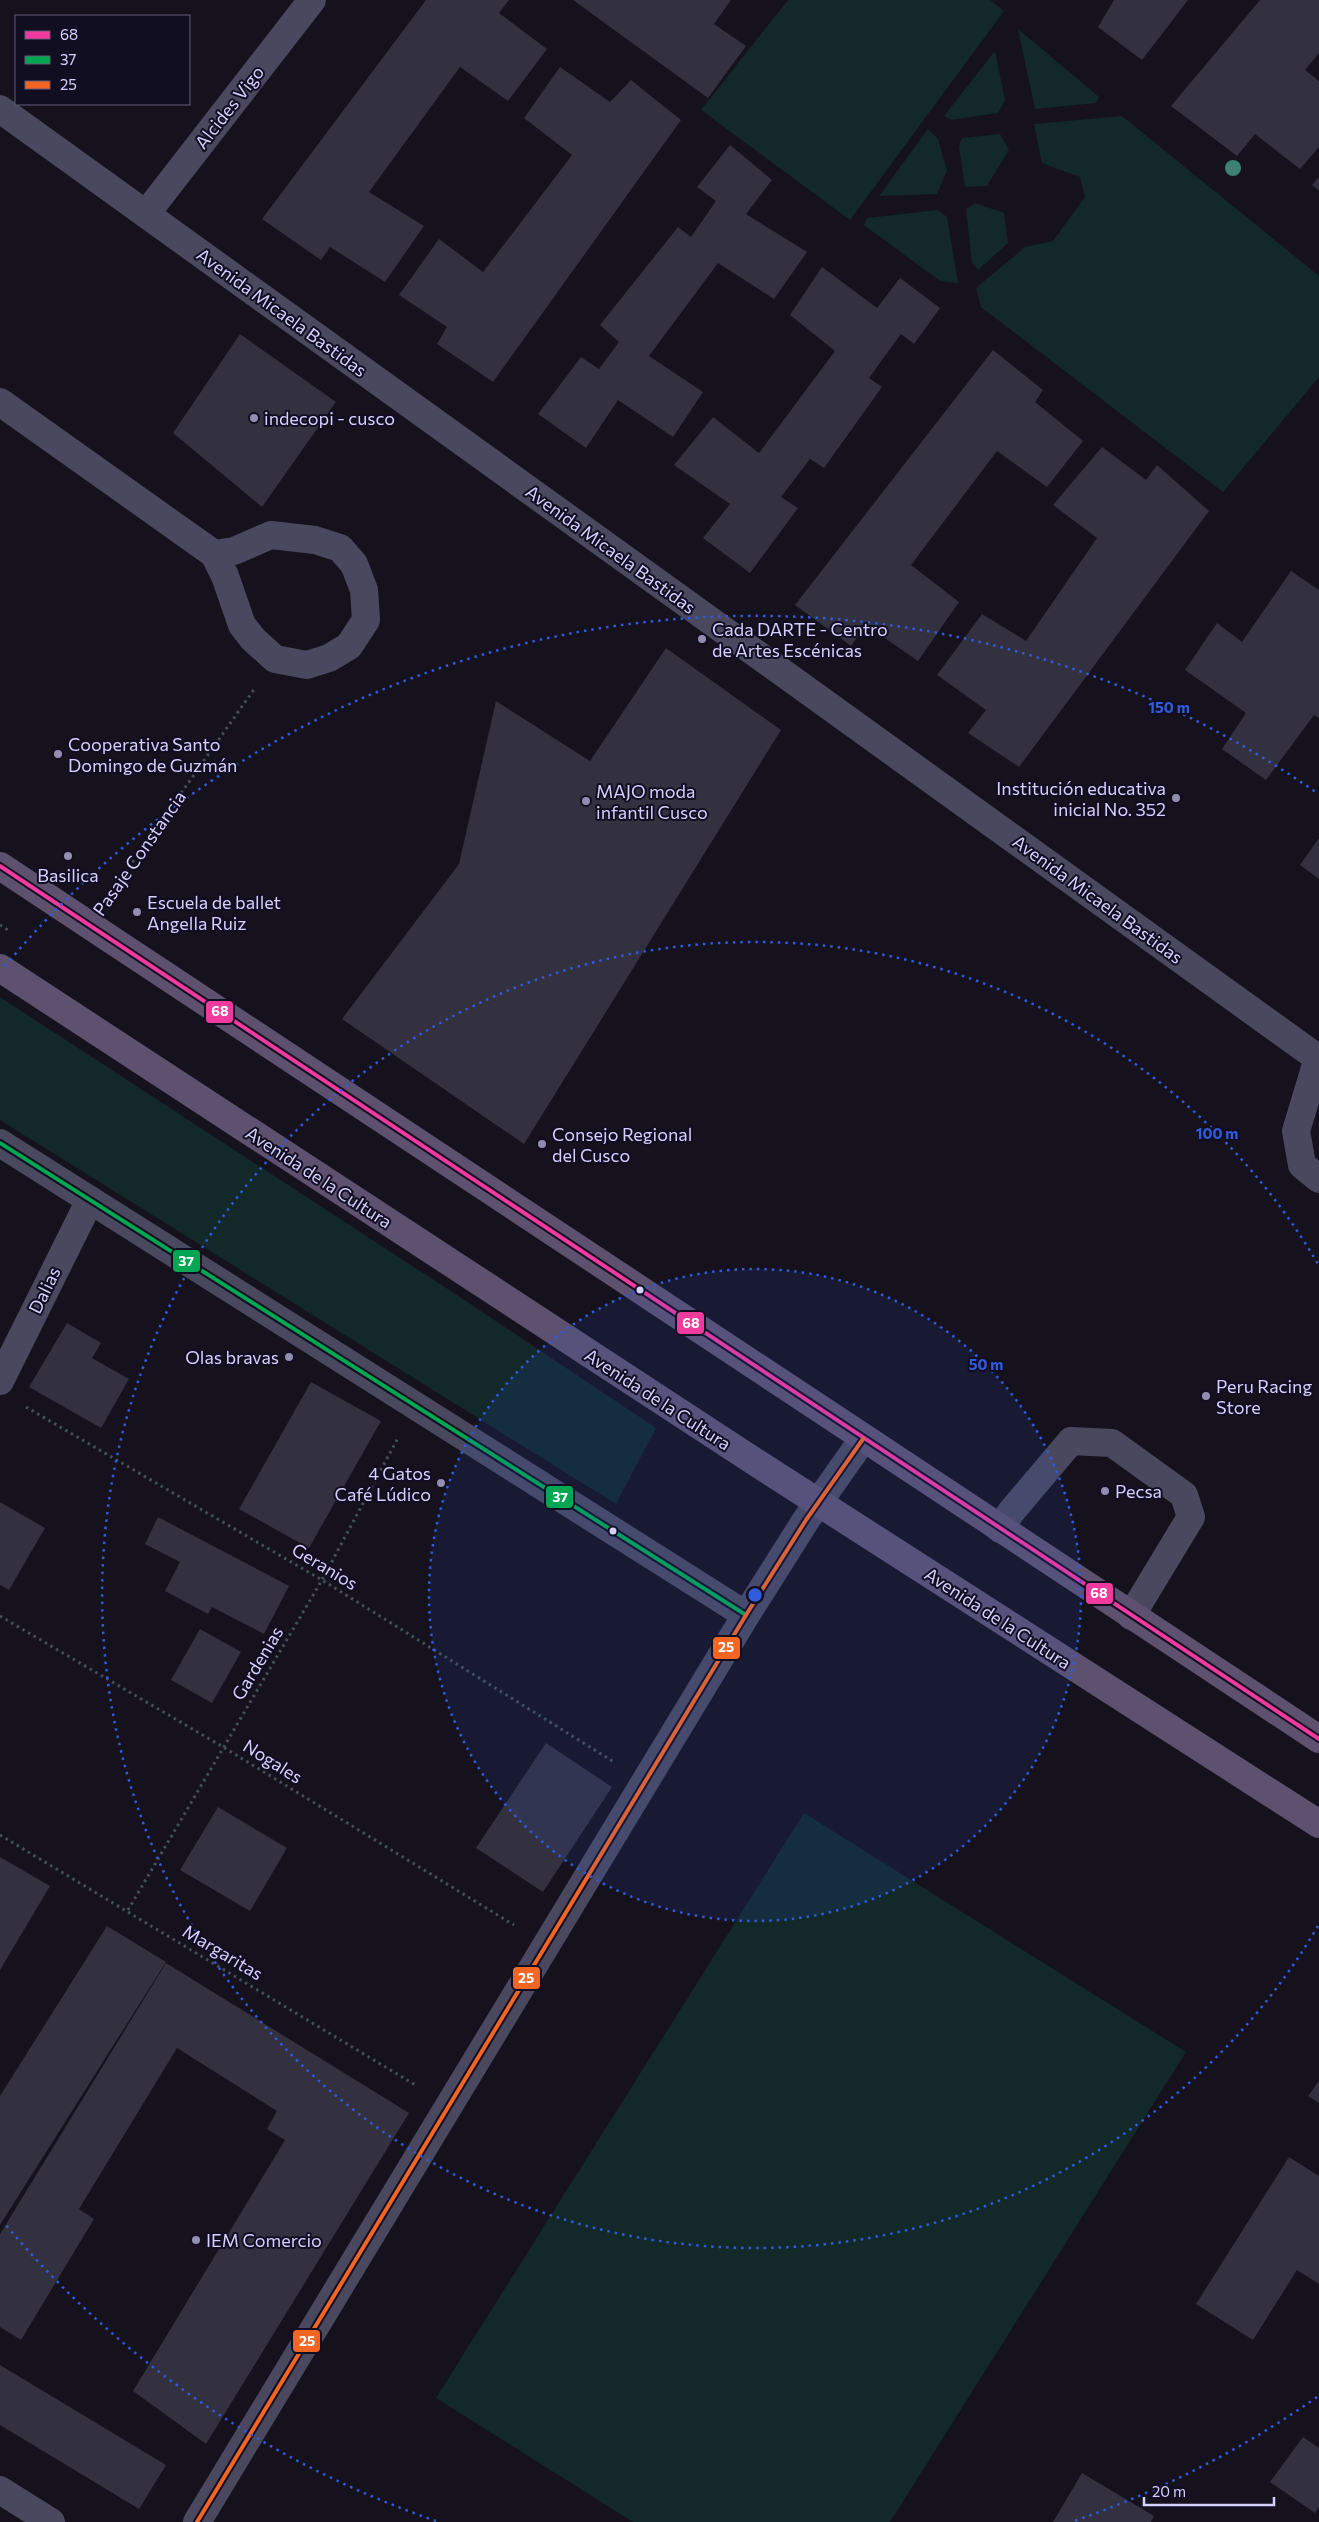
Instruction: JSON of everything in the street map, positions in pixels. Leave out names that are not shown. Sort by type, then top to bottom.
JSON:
[{"type":"main road","points":[[0,866],[863,1439],[1319,1739]]},
{"type":"main road","name":"Avenida de la Cultura","points":[[0,968],[818,1503],[1319,1824]]},
{"type":"street","name":"Alcides Vigo","points":[[146,214],[312,0]]},
{"type":"street","name":"Avenida Micaela Bastidas","points":[[0,109],[1319,1058]]},
{"type":"street","points":[[0,402],[214,554],[225,576],[242,625],[252,639],[275,659],[308,665],[329,658],[349,646],[366,620],[364,590],[354,564],[340,548],[315,540],[271,535],[234,551],[214,554]]},
{"type":"street","points":[[1319,1058],[1296,1130],[1302,1165],[1319,1179]]},
{"type":"street","points":[[0,1143],[746,1615]]},
{"type":"street","name":"Dalias","points":[[0,1382],[90,1200]]},
{"type":"street","points":[[197,2522],[746,1615],[818,1503],[863,1439]]},
{"type":"street","points":[[1000,1529],[1011,1512],[1071,1441],[1112,1443],[1184,1495],[1191,1517],[1132,1616]]},
{"type":"street","points":[[0,2490],[51,2522]]},
{"type":"path","name":"Pasaje Constancia","points":[[88,925],[275,659]]},
{"type":"path","name":"Geranios","points":[[25,1406],[322,1580],[622,1767]]},
{"type":"path","name":"Gardenias","points":[[128,1910],[322,1580],[400,1435]]},
{"type":"path","name":"Nogales","points":[[0,1616],[223,1747],[521,1929]]},
{"type":"path","name":"Margaritas","points":[[0,1835],[128,1910],[422,2090]]},
{"type":"green space","points":[[788,0],[990,0],[1004,11],[850,220],[701,110]]},
{"type":"green space","points":[[1018,29],[1099,97],[1096,103],[1035,109]]},
{"type":"green space","points":[[995,51],[1005,100],[998,113],[951,120],[944,116]]},
{"type":"green space","points":[[1122,116],[1319,276],[1319,377],[1223,492],[981,307],[976,288],[1025,247],[1053,241],[1085,197],[1080,177],[1042,163],[1034,124]]},
{"type":"green space","points":[[928,129],[938,139],[947,171],[937,194],[879,196]]},
{"type":"green space","points":[[1000,134],[1009,150],[987,186],[965,187],[959,146],[962,138]]},
{"type":"green space","points":[[975,203],[1004,213],[1008,243],[978,270],[972,263],[966,209]]},
{"type":"green space","points":[[938,210],[947,217],[958,283],[940,281],[864,225],[867,218]]},
{"type":"green space","points":[[0,997],[460,1297],[656,1428],[616,1504],[0,1120]]},
{"type":"green space","points":[[804,1813],[1186,2052],[890,2522],[633,2522],[436,2398]]},
{"type":"building","points":[[426,0],[509,0],[499,13],[547,49],[508,101],[460,67],[369,192],[424,226],[385,282],[330,247],[321,260],[262,219]]},
{"type":"building","points":[[573,0],[731,0],[714,24],[746,46],[708,98]]},
{"type":"building","points":[[1114,0],[1188,0],[1142,60],[1098,27]]},
{"type":"building","points":[[1260,0],[1319,0],[1319,53],[1305,70],[1319,81],[1319,147],[1300,169],[1255,134],[1237,156],[1171,106]]},
{"type":"building","points":[[560,67],[610,102],[631,80],[681,120],[493,382],[437,344],[447,327],[399,295],[439,239],[483,272],[572,155],[524,118]]},
{"type":"building","points":[[730,145],[772,180],[746,214],[807,252],[774,299],[718,263],[649,356],[703,392],[673,437],[618,400],[586,448],[538,414],[581,357],[599,369],[619,342],[600,325],[678,227],[691,237],[716,201],[697,187]]},
{"type":"building","points":[[1319,177],[1319,191],[1312,185]]},
{"type":"building","points":[[822,267],[877,308],[900,278],[940,308],[914,344],[901,334],[869,378],[882,387],[824,468],[810,459],[781,497],[798,508],[750,573],[703,538],[730,504],[674,465],[713,417],[759,453],[835,351],[790,315]]},
{"type":"building","name":"indecopi - cusco","points":[[240,334],[336,402],[262,507],[173,433]]},
{"type":"building","points":[[993,350],[1043,390],[1035,402],[1083,441],[1047,487],[997,451],[911,565],[959,602],[918,661],[866,625],[851,646],[795,605]]},
{"type":"building","points":[[1102,447],[1146,480],[1157,465],[1209,511],[1019,767],[968,733],[986,710],[937,675],[982,614],[1026,641],[1097,538],[1053,505]]},
{"type":"building","points":[[1291,571],[1319,590],[1319,718],[1314,715],[1266,780],[1222,749],[1246,713],[1185,670],[1217,623],[1242,642]]},
{"type":"building","points":[[666,648],[781,730],[524,1144],[342,1019],[459,864],[496,701],[590,761]]},
{"type":"building","points":[[1319,838],[1319,879],[1300,865]]},
{"type":"building","points":[[67,1323],[101,1343],[92,1358],[129,1379],[101,1428],[29,1387]]},
{"type":"building","points":[[311,1382],[381,1421],[309,1548],[239,1509]]},
{"type":"building","points":[[0,1502],[45,1528],[9,1590],[0,1585]]},
{"type":"building","points":[[158,1517],[289,1586],[264,1634],[212,1607],[208,1614],[165,1591],[180,1562],[145,1544]]},
{"type":"building","points":[[200,1629],[241,1652],[212,1703],[171,1680]]},
{"type":"building","points":[[546,1743],[612,1787],[543,1892],[476,1848]]},
{"type":"building","points":[[218,1807],[287,1848],[250,1911],[180,1870]]},
{"type":"building","points":[[0,1857],[50,1886],[0,1970]]},
{"type":"building","points":[[107,1926],[166,1962],[0,2225],[0,2096]]},
{"type":"building","points":[[166,1963],[409,2113],[206,2444],[133,2391],[285,2140],[267,2129],[277,2111],[177,2048],[79,2209],[94,2219],[21,2340],[0,2327],[0,2234]]},
{"type":"building","points":[[1319,2081],[1319,2103],[1308,2096]]},
{"type":"building","points":[[1289,2157],[1319,2176],[1319,2284],[1297,2270],[1253,2340],[1196,2304]]},
{"type":"building","points":[[0,2365],[166,2465],[139,2509],[0,2425]]},
{"type":"building","points":[[1303,2437],[1319,2448],[1319,2507],[1315,2513],[1270,2482]]},
{"type":"building","points":[[1082,2473],[1154,2516],[1151,2522],[1053,2522]]},
{"type":"transit line","name":"68","points":[[0,866],[1319,1739]]},
{"type":"transit line","name":"37","points":[[0,1143],[746,1615]]},
{"type":"transit line","name":"25","points":[[197,2522],[746,1615],[806,1520],[863,1439]]},
{"type":"place","name":"indecopi - cusco","points":[[254,418]]},
{"type":"place","name":"Cada DARTE - Centro de Artes Escénicas","points":[[702,639]]},
{"type":"place","name":"Cooperativa Santo Domingo de Guzmán","points":[[58,754]]},
{"type":"place","name":"Institución educativa inicial No. 352","points":[[1176,798]]},
{"type":"place","name":"MAJO moda infantil Cusco","points":[[586,801]]},
{"type":"place","name":"Basilica","points":[[68,856]]},
{"type":"place","name":"Escuela de ballet Angella Ruiz","points":[[137,912]]},
{"type":"place","name":"Consejo Regional del Cusco","points":[[542,1144]]},
{"type":"place","name":"Olas bravas","points":[[289,1357]]},
{"type":"place","name":"Peru Racing Store","points":[[1206,1396]]},
{"type":"place","name":"4 Gatos Café Lúdico","points":[[441,1483]]},
{"type":"place","name":"Pecsa","points":[[1105,1491]]},
{"type":"place","name":"IEM Comercio","points":[[196,2240]]}]
